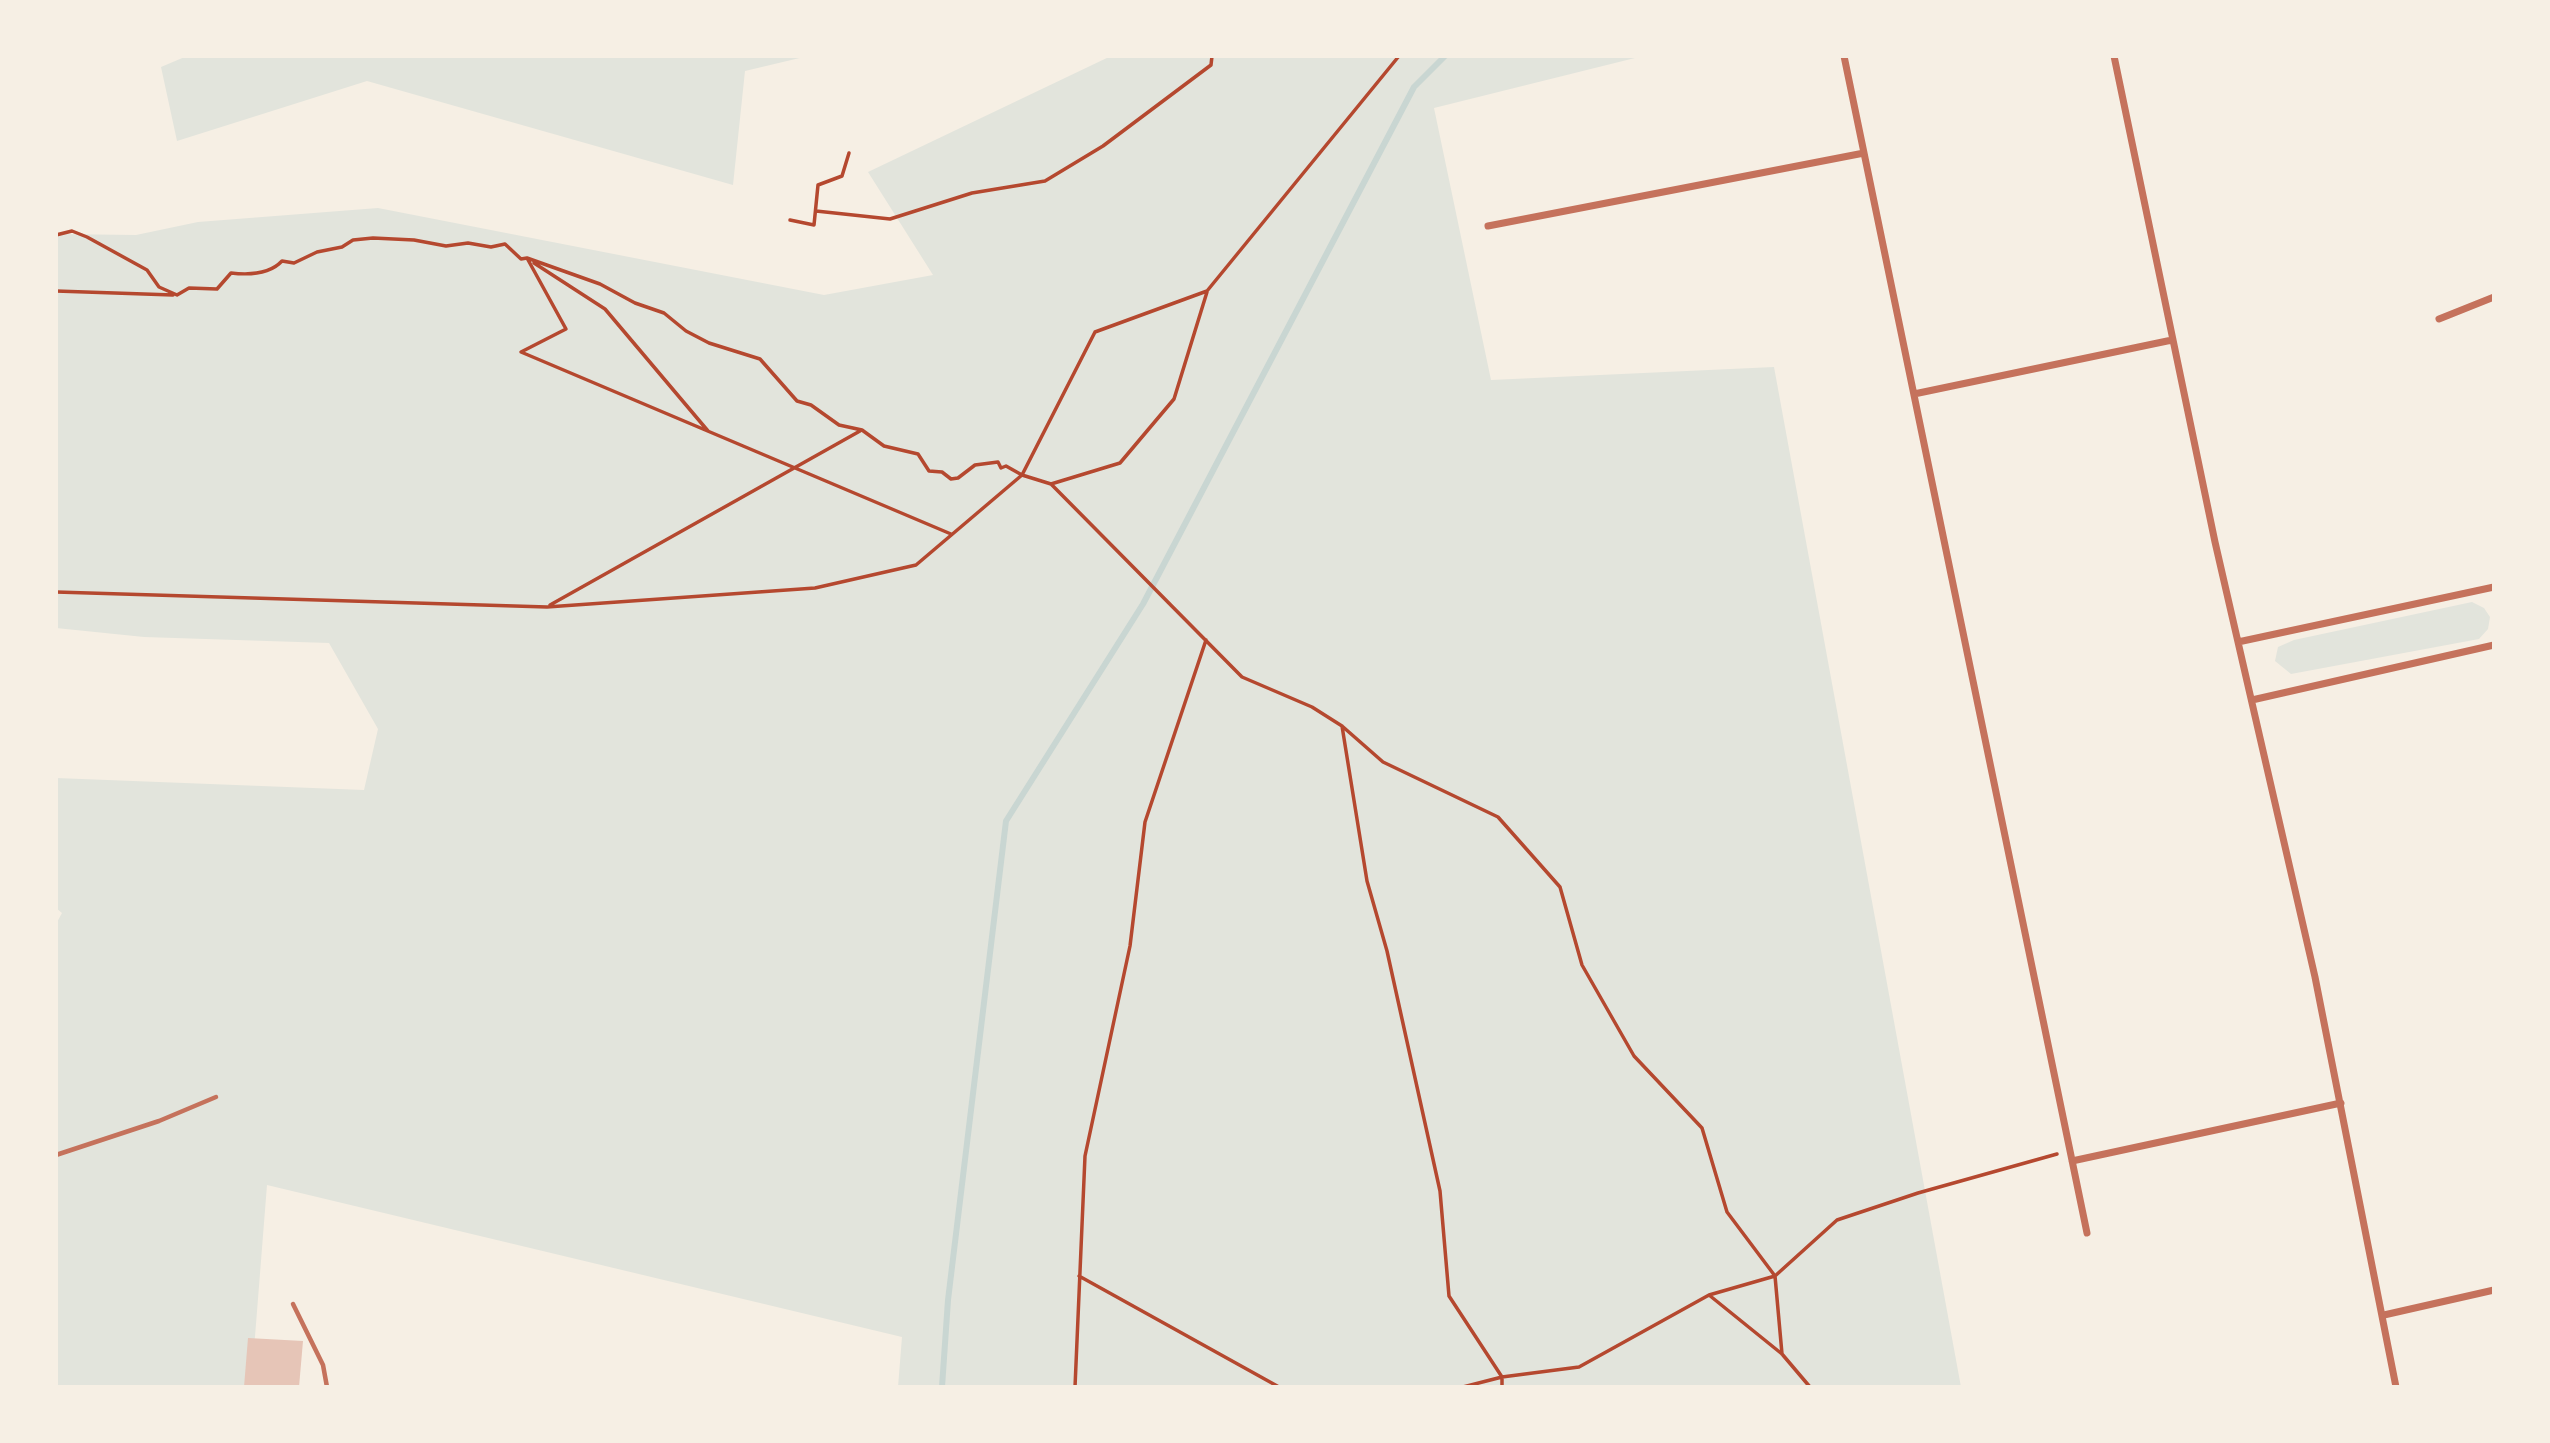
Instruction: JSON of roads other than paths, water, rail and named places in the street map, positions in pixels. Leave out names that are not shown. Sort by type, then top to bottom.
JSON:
[{"type":"street","points":[[1844,56],[2087,1233]]},
{"type":"street","points":[[2114,56],[2238,642],[2285,834],[2384,1315],[2396,1387]]},
{"type":"street","points":[[1488,226],[1864,153]]},
{"type":"street","points":[[2439,319],[2494,297]]},
{"type":"street","points":[[1914,394],[2172,340]]},
{"type":"street","points":[[2238,642],[2493,590]]},
{"type":"street","points":[[2252,700],[2494,645]]},
{"type":"street","points":[[2072,1161],[2341,1103]]},
{"type":"street","points":[[2384,1315],[2494,1290]]},
{"type":"lane","points":[[56,1155],[159,1121],[216,1097]]},
{"type":"lane","points":[[293,1304],[323,1365],[327,1387]]},
{"type":"waterway","points":[[942,1387],[948,1300],[1006,821],[1143,604],[1414,87],[1445,56]]}]
